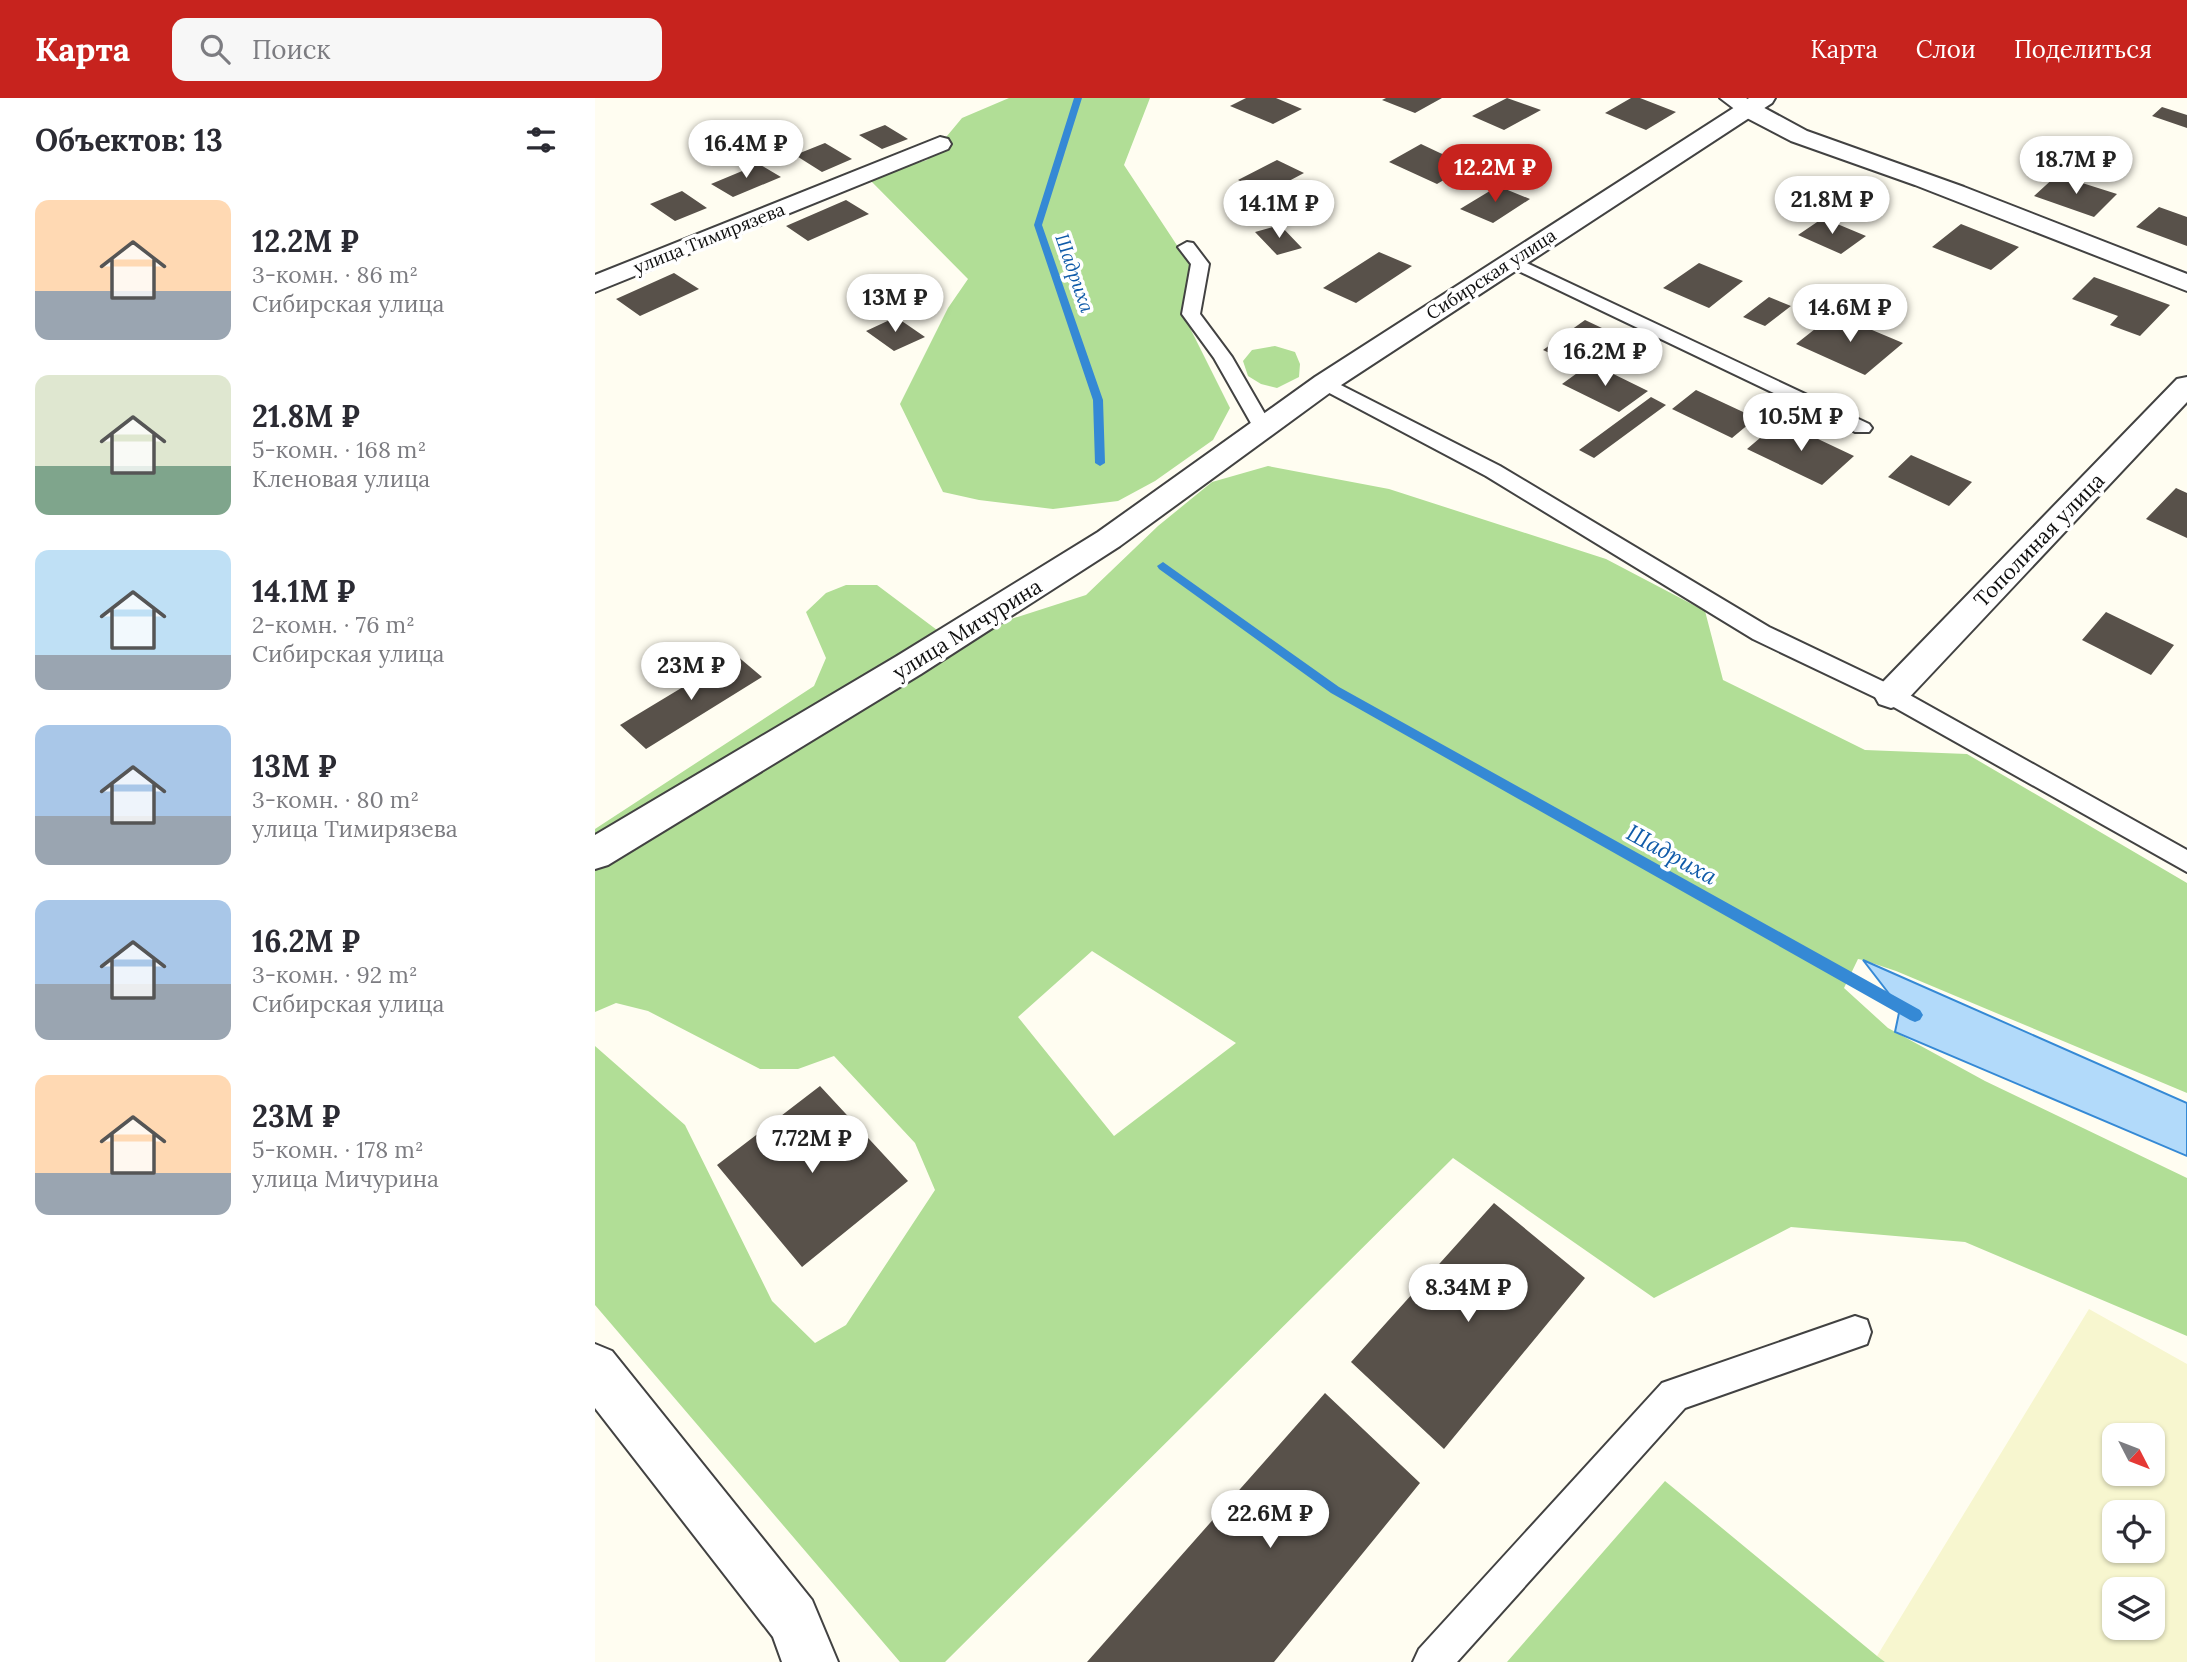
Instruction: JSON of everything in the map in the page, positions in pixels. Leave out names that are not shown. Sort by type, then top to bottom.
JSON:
[{"type":"street","name":"Сибирская улица","points":[[1325,383],[1747,102]]},
{"type":"street","points":[[1747,102],[1792,132],[2026,218],[2187,283]]},
{"type":"street","name":"улица Тимирязева","points":[[595,284],[940,145]]},
{"type":"street","name":"улица Мичурина","points":[[595,854],[909,665],[1109,539],[1325,383]]},
{"type":"street","name":"Тополиная улица","points":[[1891,695],[2187,385]]},
{"type":"street","points":[[595,1368],[793,1619],[810,1662]]},
{"type":"lane","points":[[1187,247],[1200,264],[1191,314],[1223,357],[1263,428]]},
{"type":"lane","points":[[1512,261],[1862,428]]},
{"type":"lane","points":[[1325,383],[1493,471],[1761,633],[1891,695],[2187,862]]},
{"type":"lane","points":[[1432,1662],[1674,1395],[1855,1332]]},
{"type":"green space","points":[[1009,98],[1150,98],[1124,165],[1190,265],[1191,330],[1230,408],[1213,440],[1155,481],[1118,501],[1053,509],[979,500],[943,492],[900,404],[948,308],[968,279],[868,178],[927,160],[962,118]]},
{"type":"green space","points":[[1275,346],[1295,352],[1300,364],[1299,377],[1277,388],[1261,384],[1248,376],[1243,361],[1252,350]]},
{"type":"green space","points":[[1268,466],[1389,489],[1606,559],[1705,611],[1723,680],[1865,750],[1967,754],[2187,883],[2187,1093],[1896,971],[1863,960],[1858,959],[1844,988],[1888,1028],[1985,1081],[2187,1178],[2187,1336],[1965,1242],[1791,1227],[1654,1298],[1453,1158],[945,1662],[900,1662],[595,1305],[595,1046],[685,1125],[772,1301],[815,1343],[846,1325],[935,1190],[915,1143],[834,1056],[798,1069],[760,1069],[648,1011],[616,1003],[595,1012],[595,829],[814,686],[826,658],[806,612],[826,593],[846,585],[877,585],[949,639],[1086,595],[1158,526],[1212,482]],"holes":[[[1092,951],[1236,1043],[1114,1136],[1018,1017]]]},
{"type":"green space","points":[[2089,1309],[2187,1364],[2187,1662],[1885,1662],[1877,1656]]},
{"type":"green space","points":[[1665,1481],[1877,1656],[1885,1662],[1507,1662]]},
{"type":"water","points":[[1863,960],[2187,1103],[2187,1156],[1895,1032],[1900,1008]]},
{"type":"building","points":[[1246,98],[1276,98],[1302,109],[1273,124],[1230,106]]},
{"type":"building","points":[[1442,98],[1415,113],[1382,100]]},
{"type":"building","points":[[1507,98],[1541,110],[1504,130],[1472,116]]},
{"type":"building","points":[[1631,98],[1640,98],[1676,112],[1646,130],[1605,113]]},
{"type":"building","points":[[2162,107],[2187,115],[2187,128],[2152,116]]},
{"type":"building","points":[[885,125],[908,139],[882,149],[859,135]]},
{"type":"building","points":[[825,143],[852,159],[822,172],[795,155]]},
{"type":"building","points":[[1421,144],[1469,165],[1437,184],[1389,162]]},
{"type":"building","points":[[1277,160],[1304,173],[1266,193],[1238,180]]},
{"type":"building","points":[[759,164],[781,177],[733,197],[711,184]]},
{"type":"building","points":[[2057,175],[2117,194],[2094,217],[2034,196]]},
{"type":"building","points":[[1498,186],[1530,199],[1493,223],[1460,209]]},
{"type":"building","points":[[682,191],[707,208],[675,221],[650,204]]},
{"type":"building","points":[[846,200],[869,214],[808,241],[786,226]]},
{"type":"building","points":[[2159,207],[2187,217],[2187,246],[2136,227]]},
{"type":"building","points":[[1823,218],[1866,236],[1841,254],[1798,235]]},
{"type":"building","points":[[1961,224],[2019,247],[1991,270],[1932,247]]},
{"type":"building","points":[[1280,225],[1302,248],[1277,255],[1255,232]]},
{"type":"building","points":[[1379,252],[1412,266],[1356,303],[1323,288]]},
{"type":"building","points":[[1699,263],[1743,281],[1709,308],[1663,288]]},
{"type":"building","points":[[674,273],[699,289],[640,316],[616,299]]},
{"type":"building","points":[[2094,277],[2170,305],[2140,336],[2110,325],[2118,316],[2072,299]]},
{"type":"building","points":[[1769,297],[1791,306],[1765,326],[1743,317]]},
{"type":"building","points":[[1834,314],[1903,343],[1865,375],[1796,344]]},
{"type":"building","points":[[896,317],[925,337],[894,351],[866,331]]},
{"type":"building","points":[[1585,320],[1621,337],[1606,348],[1597,344],[1571,363],[1543,350]]},
{"type":"building","points":[[1591,363],[1648,391],[1619,412],[1562,384]]},
{"type":"building","points":[[1696,390],[1756,418],[1732,438],[1672,409]]},
{"type":"building","points":[[1651,397],[1666,405],[1594,458],[1579,450]]},
{"type":"building","points":[[1780,421],[1854,456],[1822,485],[1747,449]]},
{"type":"building","points":[[1911,455],[1972,482],[1949,506],[1888,477]]},
{"type":"building","points":[[2176,488],[2187,493],[2187,538],[2146,519]]},
{"type":"building","points":[[2106,612],[2174,645],[2151,675],[2082,640]]},
{"type":"building","points":[[736,655],[762,677],[646,749],[620,725]]},
{"type":"building","points":[[820,1086],[908,1181],[802,1267],[717,1165]]},
{"type":"building","points":[[1494,1203],[1585,1278],[1444,1449],[1351,1362]]},
{"type":"building","points":[[1325,1393],[1420,1483],[1274,1662],[1087,1662]]},
{"type":"waterway","name":"Шадриха","points":[[1078,98],[1038,225],[1098,400],[1100,463]]},
{"type":"waterway","name":"Шадриха","points":[[1163,566],[1335,690],[1915,1015]]}]
